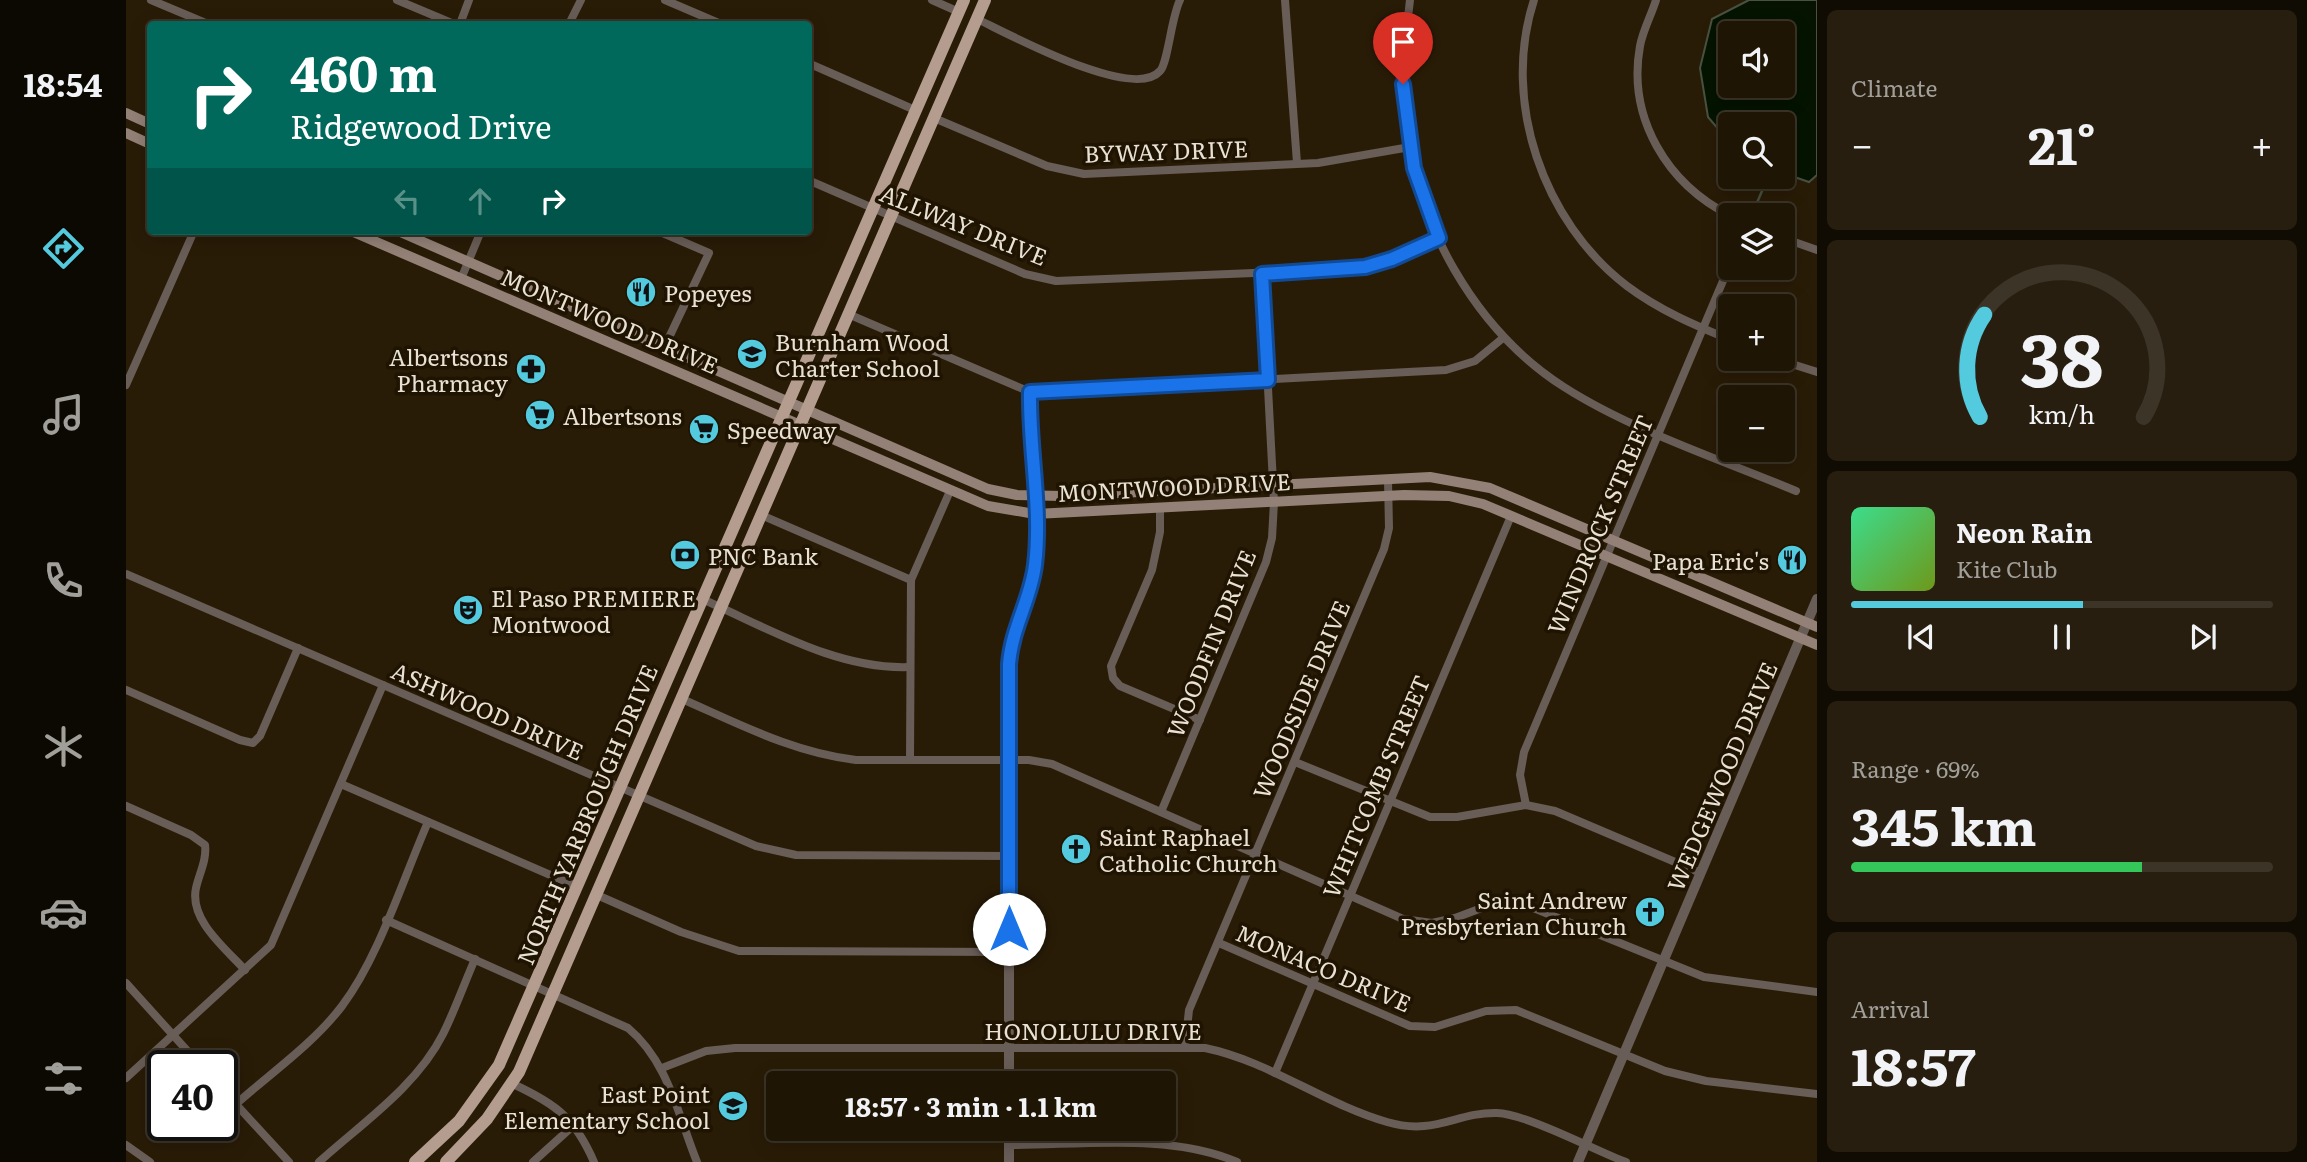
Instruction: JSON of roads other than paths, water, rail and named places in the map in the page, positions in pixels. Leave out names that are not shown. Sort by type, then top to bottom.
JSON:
[{"type":"main road","name":"NORTH YARBROUGH DRIVE","points":[[446,1162],[480,1128],[513,1084],[985,0]]},
{"type":"main road","name":"NORTH YARBROUGH DRIVE","points":[[415,1162],[459,1121],[486,1087],[535,985],[961,6]]},
{"type":"main road","points":[[126,113],[147,123]]},
{"type":"main road","points":[[127,138],[147,143]]},
{"type":"main road","name":"MONTWOOD DRIVE","points":[[360,235],[988,506],[1035,514],[1423,494],[1449,496],[1483,504],[1817,645]]},
{"type":"main road","name":"MONTWOOD DRIVE","points":[[407,235],[988,489],[1035,497],[1430,477],[1468,481],[1812,624]]},
{"type":"main road","points":[[1697,594],[1703,578]]},
{"type":"street","points":[[151,0],[201,21]]},
{"type":"street","points":[[397,0],[447,21]]},
{"type":"street","points":[[461,21],[469,0]]},
{"type":"street","points":[[570,21],[580,0]]},
{"type":"street","points":[[665,0],[714,21]]},
{"type":"street","points":[[932,0],[961,6]]},
{"type":"street","points":[[977,19],[1101,74],[1143,80],[1158,74],[1164,66],[1169,30],[1180,0]]},
{"type":"street","points":[[1285,0],[1297,163]]},
{"type":"street","points":[[1410,0],[1403,84],[1410,147],[1422,194],[1439,238],[1469,290],[1503,338],[1565,388],[1598,406],[1796,491]]},
{"type":"street","points":[[1535,0],[1524,57],[1525,101],[1531,138],[1548,185],[1583,242],[1614,274],[1650,301],[1718,334]]},
{"type":"street","points":[[1656,0],[1644,30],[1638,65],[1640,100],[1646,122],[1657,149],[1678,178],[1700,198],[1718,208]]},
{"type":"street","points":[[812,65],[915,110]]},
{"type":"street","name":"BYWAY DRIVE","points":[[934,118],[1031,160],[1072,173],[1117,174],[1334,161],[1410,147]]},
{"type":"street","name":"ALLWAY DRIVE","points":[[812,182],[1025,274],[1056,281],[1262,274],[1365,267],[1392,259],[1439,238]]},
{"type":"street","points":[[126,385],[192,235]]},
{"type":"street","points":[[461,279],[479,235]]},
{"type":"street","points":[[664,348],[709,253],[667,235]]},
{"type":"street","points":[[1795,242],[1817,250]]},
{"type":"street","name":"WOODFIN DRIVE","points":[[1161,812],[1266,562],[1272,538],[1274,484],[1262,274]]},
{"type":"street","name":"WINDROCK STREET","points":[[1526,804],[1520,775],[1524,752],[1723,280]]},
{"type":"street","points":[[848,314],[1030,392],[1447,370],[1475,361],[1503,338]]},
{"type":"street","points":[[1795,365],[1817,372]]},
{"type":"street","points":[[1009,1071],[1010,648],[1035,569],[1030,392]]},
{"type":"street","name":"WOODSIDE DRIVE","points":[[1185,1047],[1189,1010],[1384,549],[1389,528],[1388,480]]},
{"type":"street","points":[[910,759],[911,580],[950,491]]},
{"type":"street","points":[[1160,508],[1157,553],[1111,666],[1112,676],[1120,686],[1200,720]]},
{"type":"street","points":[[761,515],[911,580]]},
{"type":"street","name":"WHITCOMB STREET","points":[[1275,1073],[1511,516]]},
{"type":"street","name":"ASHWOOD DRIVE","points":[[126,574],[742,841],[786,854],[1009,856]]},
{"type":"street","points":[[702,599],[847,661],[877,667],[910,667]]},
{"type":"street","name":"WEDGEWOOD DRIVE","points":[[1578,1162],[1800,637],[1812,624],[1817,599]]},
{"type":"street","points":[[126,690],[240,740],[253,743],[260,736],[298,648]]},
{"type":"street","points":[[126,1078],[262,955],[277,934],[383,685]]},
{"type":"street","points":[[682,699],[810,752],[856,760],[1008,760],[1052,764],[1403,919],[1432,923],[1455,919],[1487,906],[1526,905],[1714,979],[1817,992]]},
{"type":"street","points":[[1295,762],[1423,816],[1444,818],[1526,804],[1555,811],[1700,873]]},
{"type":"street","points":[[341,784],[578,887]]},
{"type":"street","points":[[126,806],[191,835],[205,845],[206,855],[194,895],[197,911],[245,970]]},
{"type":"street","points":[[238,1102],[341,1008],[360,979],[428,822]]},
{"type":"street","points":[[597,895],[681,932],[739,951],[1009,952]]},
{"type":"street","points":[[386,920],[554,993],[628,1028],[641,1038],[662,1068],[697,1162]]},
{"type":"street","name":"MONACO DRIVE","points":[[1219,943],[1410,1026],[1435,1027],[1486,1011],[1516,1010],[1665,1071],[1695,1078],[1817,1094]]},
{"type":"street","points":[[319,1162],[426,1060],[443,1034],[475,959]]},
{"type":"street","points":[[126,983],[187,1050]]},
{"type":"street","name":"HONOLULU DRIVE","points":[[662,1068],[706,1051],[735,1048],[1185,1047],[1219,1051],[1390,1123],[1437,1126],[1476,1115],[1499,1113],[1515,1116],[1626,1162]]},
{"type":"street","points":[[513,1084],[554,1105],[574,1125],[594,1162]]},
{"type":"street","points":[[238,1106],[289,1162]]},
{"type":"street","points":[[533,1162],[574,1125]]},
{"type":"street","points":[[1009,1162],[1010,1141]]},
{"type":"street","points":[[126,1145],[150,1162]]},
{"type":"street","points":[[1010,1145],[1168,1145],[1206,1151],[1237,1162]]},
{"type":"waterway","points":[[1757,203],[1763,189]]},
{"type":"place","name":"Popeyes","points":[[641,292]]},
{"type":"place","name":"Burnham Wood Charter School","points":[[752,354]]},
{"type":"place","name":"Albertsons Pharmacy","points":[[531,369]]},
{"type":"place","name":"Albertsons","points":[[540,415]]},
{"type":"place","name":"Speedway","points":[[704,429]]},
{"type":"place","name":"PNC Bank","points":[[685,555]]},
{"type":"place","name":"Papa Eric's","points":[[1792,560]]},
{"type":"place","name":"El Paso PREMIERE Montwood","points":[[468,610]]},
{"type":"place","name":"Saint Raphael Catholic Church","points":[[1076,849]]},
{"type":"place","name":"Saint Andrew Presbyterian Church","points":[[1650,912]]},
{"type":"place","name":"East Point Elementary School","points":[[733,1106]]}]
